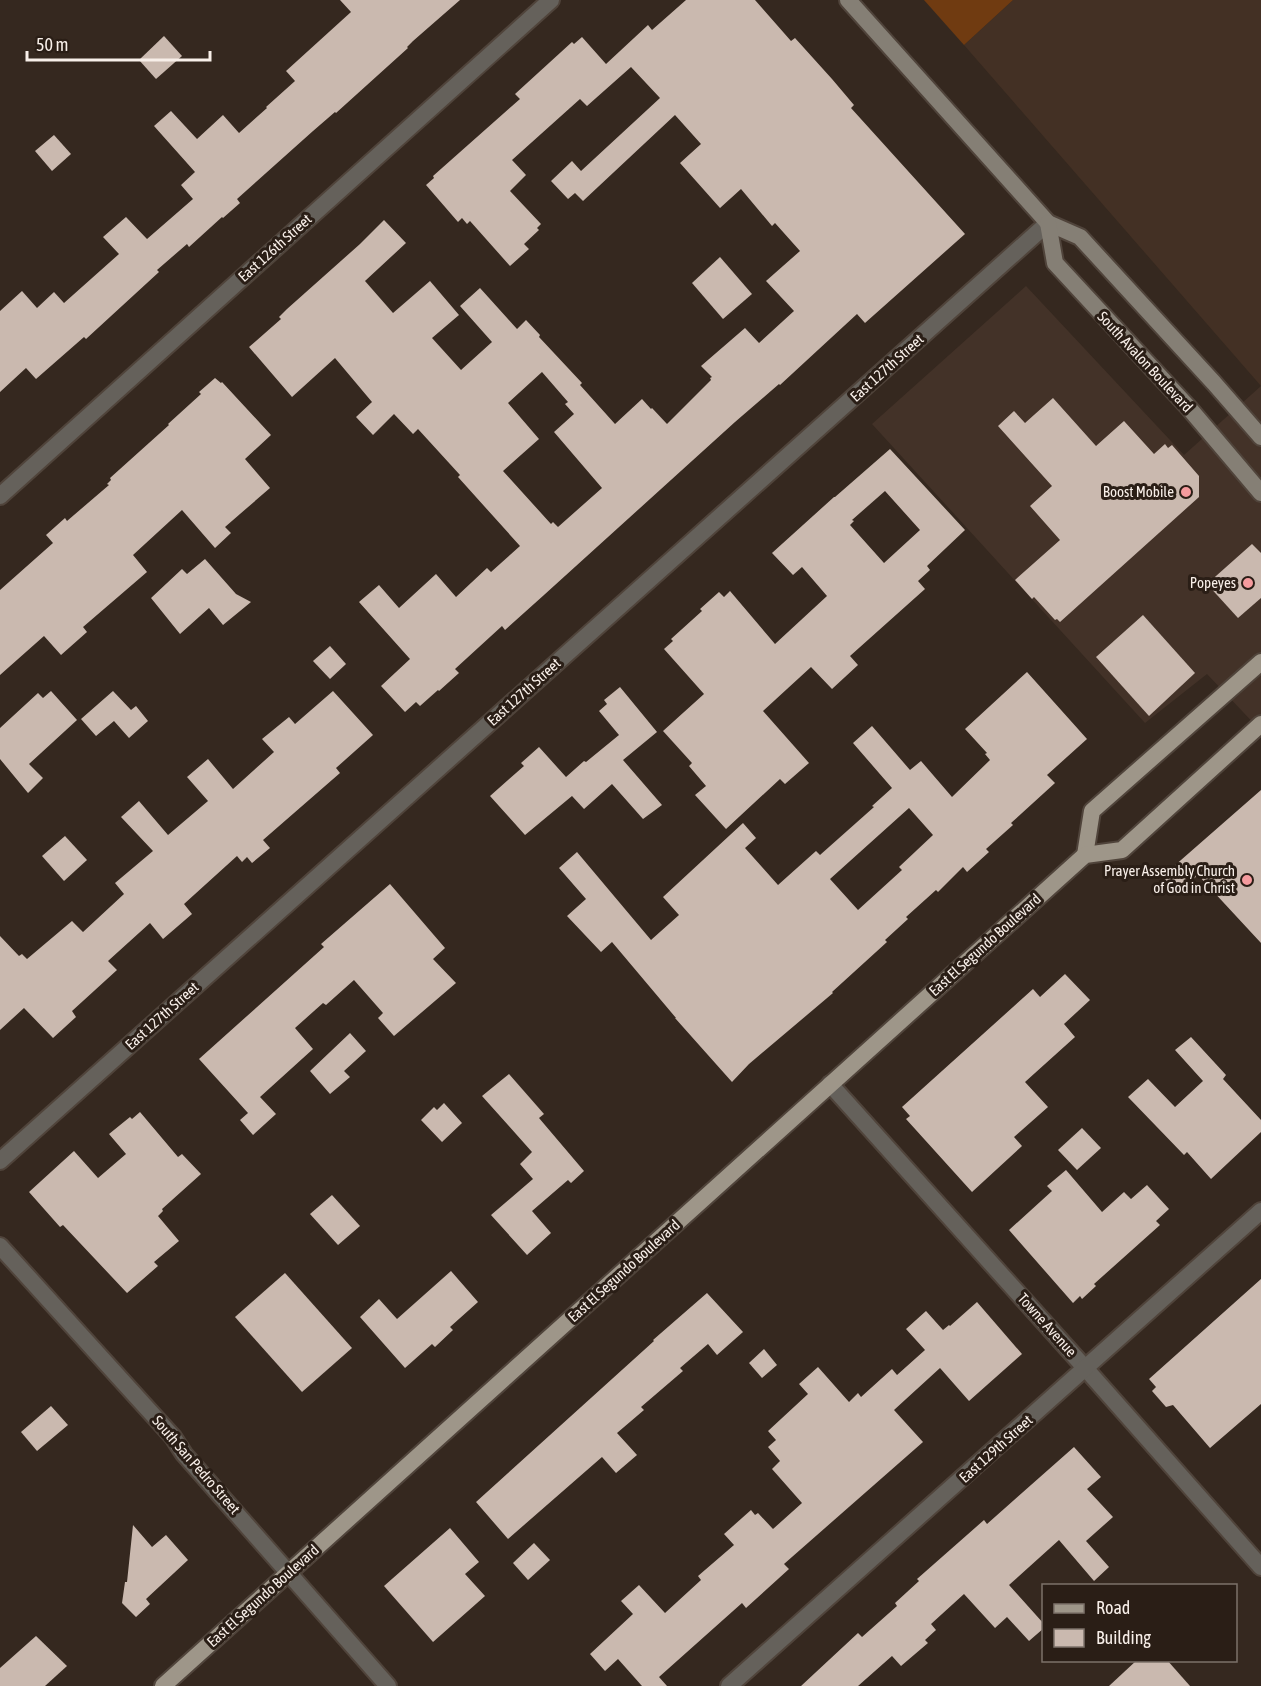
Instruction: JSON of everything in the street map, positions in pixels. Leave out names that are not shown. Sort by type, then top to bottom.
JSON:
[{"type":"main road","points":[[848,0],[1048,223],[1080,237],[1261,437]]},
{"type":"main road","name":"South Avalon Boulevard","points":[[1048,223],[1055,263],[1188,408],[1261,493]]},
{"type":"main road","points":[[1261,662],[1092,811],[1085,855],[1122,850],[1261,724]]},
{"type":"main road","name":"East El Segundo Boulevard","points":[[163,1686],[1085,855]]},
{"type":"street","name":"East 126th Street","points":[[0,496],[551,0]]},
{"type":"street","name":"East 127th Street","points":[[0,1161],[1048,223]]},
{"type":"street","name":"Towne Avenue","points":[[830,1084],[1261,1567]]},
{"type":"street","name":"East 129th Street","points":[[729,1686],[1261,1211]]},
{"type":"street","name":"South San Pedro Street","points":[[0,1246],[173,1437],[184,1454],[388,1686]]},
{"type":"shaded area","points":[[924,0],[1013,0],[964,45]]},
{"type":"shaded area","points":[[1013,0],[1261,0],[1261,386],[964,45]]},
{"type":"shaded area","points":[[1026,286],[1184,455],[1261,386],[1261,731],[1207,674],[1145,723],[872,424]]},
{"type":"building","points":[[340,0],[460,0],[237,199],[240,203],[189,247],[187,244],[157,270],[159,272],[86,339],[84,337],[36,379],[26,368],[0,392],[0,311],[22,291],[37,308],[54,292],[64,303],[119,254],[103,237],[126,217],[147,239],[193,199],[181,185],[195,172],[154,126],[171,111],[197,139],[223,115],[239,133],[295,81],[286,71],[351,12]]},
{"type":"building","points":[[686,0],[755,0],[791,41],[795,38],[832,79],[854,105],[851,108],[965,234],[865,323],[857,314],[505,630],[502,626],[455,669],[459,673],[439,691],[420,706],[416,702],[405,712],[381,686],[410,659],[359,602],[379,585],[399,608],[436,574],[456,597],[487,568],[491,572],[520,546],[418,429],[413,434],[394,414],[373,435],[356,417],[372,402],[335,358],[292,397],[249,347],[384,220],[406,243],[365,281],[393,313],[430,281],[459,315],[432,338],[461,370],[492,342],[460,306],[480,288],[517,329],[526,320],[615,424],[642,399],[667,424],[711,380],[712,377],[701,366],[745,328],[759,343],[794,311],[766,281],[800,251],[775,223],[772,226],[741,189],[720,208],[680,163],[701,144],[675,115],[583,201],[575,193],[568,199],[551,181],[572,161],[581,171],[660,98],[631,67],[587,106],[580,99],[512,160],[526,175],[510,191],[541,224],[537,228],[539,230],[524,244],[529,249],[510,266],[470,221],[467,224],[462,218],[458,222],[426,185],[434,178],[433,176],[520,99],[515,94],[572,42],[574,44],[582,37],[606,64],[648,25],[652,30]],"holes":[[[542,372],[568,402],[565,404],[574,414],[554,432],[602,488],[558,527],[553,522],[551,524],[503,471],[539,439],[508,403]]]},
{"type":"building","points":[[164,36],[182,56],[156,79],[139,60]]},
{"type":"building","points":[[54,135],[71,154],[52,171],[35,151]]},
{"type":"building","points":[[720,257],[752,294],[723,319],[692,283]]},
{"type":"building","points":[[215,378],[222,382],[271,435],[245,459],[270,488],[225,527],[231,533],[215,548],[182,510],[133,555],[147,572],[83,627],[87,632],[61,655],[44,636],[0,675],[0,590],[53,543],[46,535],[65,518],[67,521],[109,485],[107,484],[110,478],[169,425]]},
{"type":"building","points":[[1053,398],[1096,446],[1124,421],[1154,454],[1165,444],[1168,448],[1172,445],[1199,476],[1199,497],[1060,622],[1055,620],[1034,597],[1032,599],[1015,580],[1060,540],[1030,506],[1052,486],[998,426],[1014,411],[1025,423]]},
{"type":"building","points":[[890,449],[965,530],[927,566],[930,570],[918,581],[925,589],[850,656],[858,665],[832,689],[811,667],[763,711],[809,763],[785,784],[780,779],[726,829],[695,795],[706,786],[689,766],[692,763],[663,731],[704,694],[664,649],[673,641],[671,639],[719,592],[724,597],[730,591],[775,644],[827,596],[802,567],[793,575],[772,553]],"holes":[[[885,491],[920,530],[884,563],[850,525],[854,521],[852,520]]]},
{"type":"building","points":[[1252,544],[1261,553],[1261,598],[1238,618],[1207,584]]},
{"type":"building","points":[[205,559],[236,594],[251,602],[223,625],[209,608],[180,634],[151,598],[182,569],[187,574]]},
{"type":"building","points":[[1143,615],[1195,673],[1149,716],[1096,657]]},
{"type":"building","points":[[330,646],[346,664],[330,679],[313,661]]},
{"type":"building","points":[[1027,672],[1087,739],[1047,775],[1055,783],[986,849],[989,852],[967,872],[963,867],[938,892],[936,890],[906,917],[908,919],[885,940],[887,942],[833,993],[749,1064],[732,1082],[612,942],[601,952],[567,916],[586,899],[559,868],[577,852],[651,940],[679,915],[663,897],[743,823],[756,838],[745,848],[778,885],[816,851],[820,855],[892,788],[853,743],[872,726],[910,770],[921,761],[952,797],[990,760],[985,754],[987,753],[965,729]],"holes":[[[909,808],[933,835],[899,867],[902,870],[858,910],[830,879]]]},
{"type":"building","points":[[620,687],[657,732],[623,760],[662,805],[643,819],[612,784],[584,809],[572,796],[525,835],[490,796],[524,766],[521,763],[539,747],[566,777],[619,735],[599,711],[607,704],[604,700]]},
{"type":"building","points":[[51,691],[77,720],[29,764],[43,778],[28,793],[0,759],[0,728],[38,693],[43,698]]},
{"type":"building","points":[[113,691],[131,710],[136,706],[148,721],[129,738],[114,721],[96,736],[81,719]]},
{"type":"building","points":[[333,691],[373,735],[336,768],[340,773],[263,840],[270,848],[252,863],[247,857],[242,862],[237,856],[184,904],[192,914],[163,939],[150,923],[108,961],[117,970],[72,1011],[76,1017],[53,1038],[24,1008],[0,1030],[0,936],[19,956],[22,954],[27,959],[72,921],[83,932],[124,894],[115,883],[153,851],[121,817],[139,801],[168,835],[208,801],[187,777],[208,759],[233,789],[274,752],[262,739],[289,717],[295,724]]},
{"type":"building","points":[[1261,790],[1261,943],[1198,875],[1177,894],[1164,880],[1168,878],[1165,874]]},
{"type":"building","points":[[65,836],[87,860],[64,881],[42,856]]},
{"type":"building","points":[[390,884],[445,948],[433,959],[456,983],[394,1036],[378,1018],[383,1013],[354,980],[326,1005],[323,1003],[295,1028],[313,1049],[260,1097],[276,1114],[253,1135],[240,1120],[248,1113],[199,1059],[324,947],[321,944]]},
{"type":"building","points":[[1065,974],[1090,1000],[1064,1024],[1075,1037],[1025,1082],[1048,1107],[1014,1137],[1022,1146],[972,1192],[906,1119],[910,1116],[902,1107],[1033,989],[1040,997]]},
{"type":"building","points":[[350,1033],[366,1051],[344,1071],[350,1077],[330,1094],[310,1071]]},
{"type":"building","points":[[1191,1037],[1226,1075],[1223,1079],[1261,1120],[1261,1132],[1211,1179],[1187,1152],[1184,1155],[1128,1097],[1148,1079],[1175,1107],[1203,1081],[1175,1050]]},
{"type":"building","points":[[509,1074],[544,1114],[539,1118],[584,1171],[571,1183],[568,1180],[532,1211],[551,1233],[527,1255],[491,1215],[533,1179],[520,1164],[532,1152],[482,1096]]},
{"type":"building","points":[[444,1103],[462,1123],[442,1142],[421,1120],[434,1107],[437,1110]]},
{"type":"building","points":[[140,1112],[178,1157],[182,1154],[201,1174],[162,1209],[163,1211],[158,1216],[179,1241],[154,1262],[158,1266],[127,1293],[63,1225],[60,1227],[29,1192],[74,1151],[98,1178],[126,1154],[109,1134]]},
{"type":"building","points":[[1082,1128],[1101,1148],[1077,1170],[1058,1150]]},
{"type":"building","points":[[1066,1170],[1102,1212],[1124,1192],[1131,1199],[1147,1185],[1169,1209],[1156,1221],[1160,1225],[1094,1284],[1096,1286],[1082,1299],[1080,1296],[1073,1303],[1009,1230],[1052,1191],[1047,1186]]},
{"type":"building","points":[[332,1195],[360,1226],[338,1245],[310,1214]]},
{"type":"building","points":[[451,1271],[478,1302],[450,1327],[453,1330],[435,1347],[432,1344],[405,1368],[360,1317],[379,1299],[397,1319]]},
{"type":"building","points":[[285,1273],[352,1348],[302,1392],[235,1317]]},
{"type":"building","points":[[1261,1279],[1261,1404],[1210,1448],[1173,1405],[1166,1407],[1152,1391],[1156,1387],[1149,1379]]},
{"type":"building","points":[[707,1293],[743,1332],[717,1355],[708,1344],[680,1368],[683,1371],[641,1407],[644,1410],[617,1433],[637,1455],[616,1473],[602,1457],[508,1539],[476,1502]]},
{"type":"building","points":[[977,1302],[1022,1354],[969,1401],[940,1368],[894,1410],[923,1442],[784,1564],[789,1569],[746,1608],[742,1603],[659,1677],[667,1686],[642,1686],[618,1659],[605,1671],[590,1654],[633,1614],[621,1601],[639,1585],[665,1613],[701,1580],[698,1576],[734,1545],[724,1534],[751,1510],[755,1515],[758,1513],[773,1529],[802,1503],[772,1469],[780,1461],[768,1447],[776,1440],[768,1431],[808,1394],[799,1384],[818,1367],[849,1402],[858,1393],[861,1397],[892,1369],[897,1375],[925,1350],[906,1329],[926,1311],[943,1330]]},
{"type":"building","points":[[764,1349],[777,1365],[762,1378],[749,1363]]},
{"type":"building","points":[[51,1406],[68,1425],[37,1451],[21,1432]]},
{"type":"building","points":[[1074,1447],[1101,1477],[1087,1489],[1113,1517],[1086,1541],[1109,1567],[1094,1581],[1059,1540],[1009,1585],[1042,1622],[1042,1630],[1029,1641],[1007,1617],[995,1628],[964,1594],[931,1624],[936,1630],[925,1640],[928,1643],[901,1666],[892,1656],[858,1686],[801,1686],[858,1633],[862,1637],[897,1606],[895,1603],[919,1581],[917,1579],[984,1520],[987,1524]]},
{"type":"building","points":[[133,1525],[152,1547],[166,1535],[188,1560],[146,1599],[150,1604],[136,1617],[122,1603],[125,1582],[127,1582]]},
{"type":"building","points":[[450,1528],[479,1562],[465,1574],[485,1596],[433,1642],[384,1586]]},
{"type":"building","points":[[534,1543],[550,1560],[528,1580],[513,1563]]},
{"type":"building","points":[[36,1636],[67,1666],[45,1686],[0,1686],[0,1668]]},
{"type":"building","points":[[1135,1662],[1169,1662],[1190,1686],[1109,1686]]},
{"type":"place","name":"Boost Mobile","points":[[1186,492]]},
{"type":"place","name":"Popeyes","points":[[1248,583]]},
{"type":"place","name":"Prayer Assembly Church of God in Christ","points":[[1247,880]]}]
